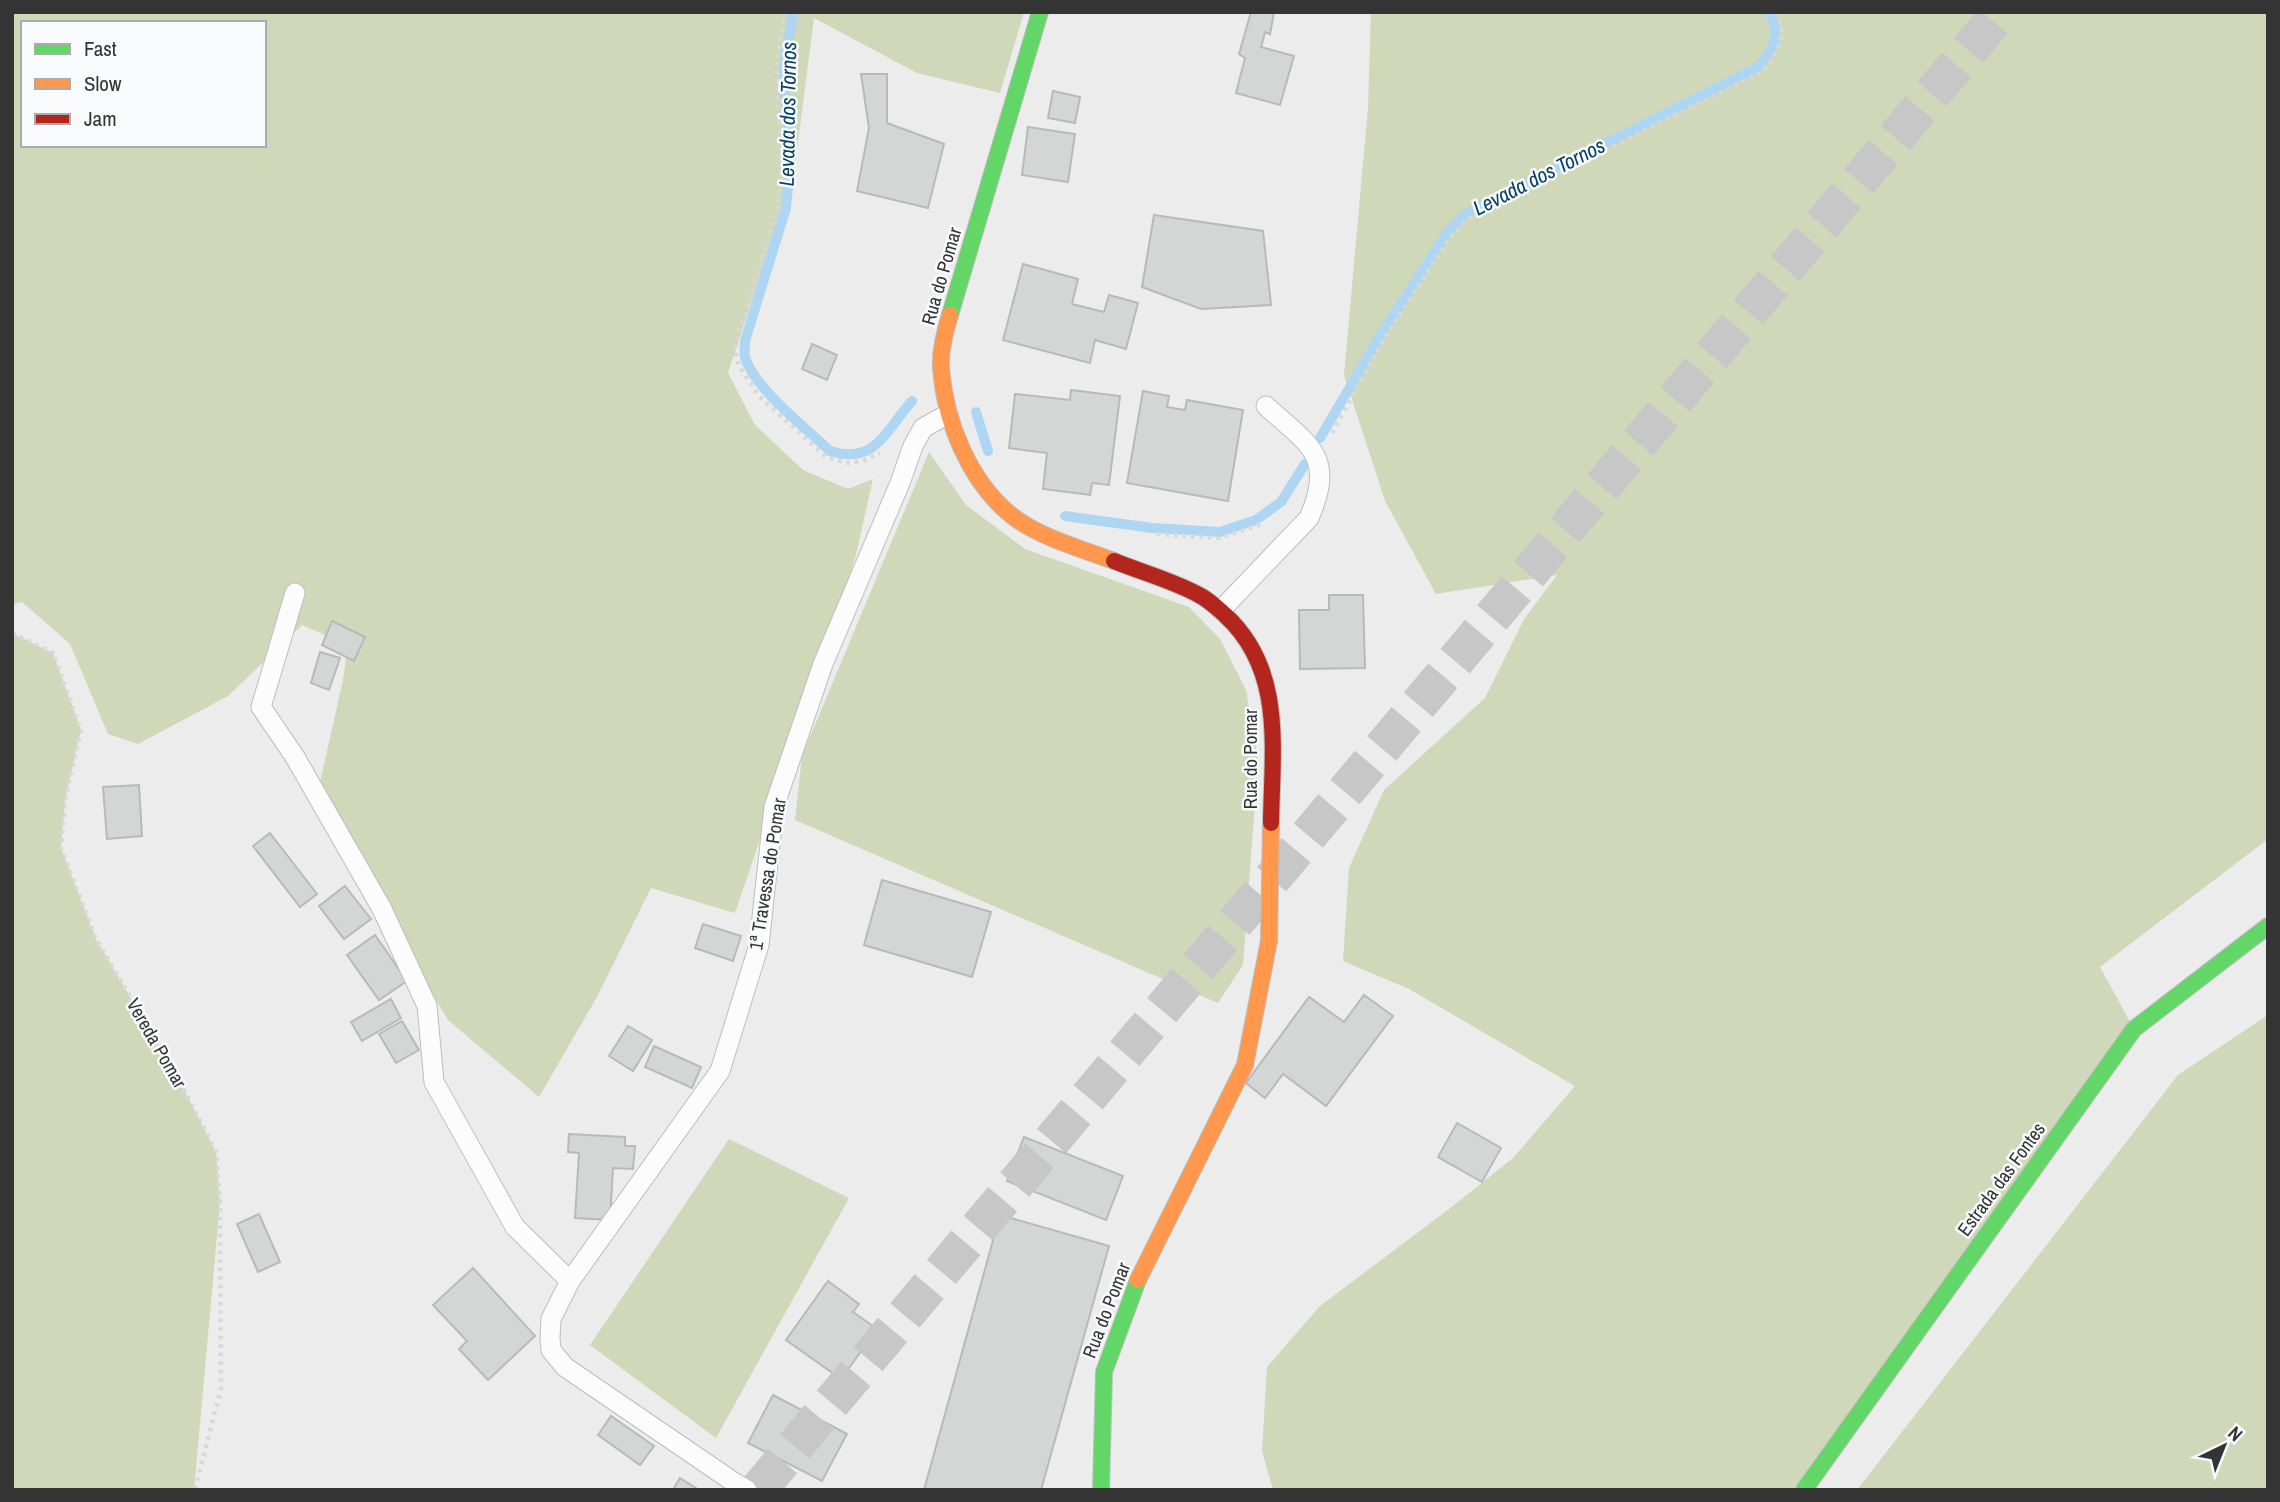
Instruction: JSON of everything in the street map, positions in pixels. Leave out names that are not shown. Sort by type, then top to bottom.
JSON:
[{"type":"street","name":"Rua do Pomar","points":[[1040,12],[946,328],[941,366],[948,414],[972,470],[1012,516],[1043,533],[1200,595],[1222,610],[1233,621],[1255,654],[1270,695],[1273,717],[1269,941],[1245,1065],[1137,1281],[1104,1373],[1101,1490]]},
{"type":"street","name":"Estrada das Fontes","points":[[1804,1490],[2134,1029],[2268,926]]},
{"type":"lane","points":[[1222,610],[1309,518],[1317,500],[1321,474],[1317,458],[1304,441],[1266,406]]},
{"type":"lane","name":"1ª Travessa do Pomar","points":[[747,1490],[565,1367],[551,1350],[551,1319],[570,1281],[720,1070],[758,944],[774,807],[823,664],[900,483],[913,446],[923,428],[948,414]]},
{"type":"lane","points":[[295,593],[261,707],[295,757],[382,909],[427,1006],[434,1082],[515,1227],[570,1281]]},
{"type":"path","points":[[785,12],[777,60],[776,92],[783,159],[778,206],[736,340],[736,357],[759,396],[826,457],[848,463],[863,461],[883,450]]},
{"type":"path","points":[[1317,458],[1381,344],[1450,237],[1471,217],[1762,72],[1777,54],[1783,26],[1776,12]]},
{"type":"path","points":[[1152,534],[1219,538],[1260,525],[1269,519]]},
{"type":"path","name":"Vereda Pomar","points":[[12,633],[53,653],[80,730],[65,800],[61,848],[96,939],[178,1078],[216,1152],[220,1203],[221,1388],[195,1490]]},
{"type":"green space","points":[[12,12],[1024,12],[1000,93],[917,73],[814,18],[794,173],[728,373],[755,425],[803,470],[848,489],[873,479],[855,559],[735,913],[651,888],[597,997],[539,1097],[448,1020],[316,800],[343,680],[348,645],[302,625],[228,696],[138,744],[108,734],[70,644],[22,602],[12,605]]},
{"type":"green space","points":[[1371,12],[2268,12],[2268,839],[2100,967],[2134,1029],[1804,1490],[1273,1490],[1262,1451],[1267,1367],[1320,1306],[1513,1158],[1575,1086],[1409,989],[1343,961],[1349,868],[1384,790],[1485,698],[1524,619],[1557,575],[1436,594],[1385,501],[1344,375],[1368,108]]},
{"type":"green space","points":[[929,452],[966,505],[1025,549],[1189,607],[1220,639],[1246,690],[1258,761],[1243,965],[1218,1003],[795,820],[802,756]]},
{"type":"green space","points":[[12,633],[53,653],[81,730],[65,800],[61,848],[96,939],[178,1078],[216,1152],[220,1203],[194,1490],[12,1490]]},
{"type":"green space","points":[[2268,1015],[2268,1490],[1857,1490],[2178,1075]]},
{"type":"green space","points":[[729,1139],[849,1198],[716,1438],[590,1345]]},
{"type":"building","points":[[1251,12],[1274,12],[1270,34],[1265,32],[1261,47],[1294,56],[1280,105],[1236,93],[1245,58],[1239,54]]},
{"type":"building","points":[[861,74],[887,74],[887,123],[944,144],[928,208],[857,191],[869,128]]},
{"type":"building","points":[[1053,91],[1080,97],[1075,123],[1048,118]]},
{"type":"building","points":[[1028,127],[1075,134],[1068,182],[1022,175]]},
{"type":"building","points":[[1154,215],[1263,231],[1271,305],[1201,309],[1142,287]]},
{"type":"building","points":[[1023,264],[1078,279],[1072,304],[1104,312],[1109,295],[1138,303],[1126,349],[1095,340],[1090,363],[1003,340]]},
{"type":"building","points":[[812,344],[837,355],[827,380],[802,369]]},
{"type":"building","points":[[1071,390],[1120,396],[1109,485],[1092,483],[1090,495],[1043,489],[1047,453],[1009,448],[1015,394],[1070,400]]},
{"type":"building","points":[[1143,391],[1169,396],[1167,407],[1185,410],[1187,400],[1243,410],[1228,501],[1127,483]]},
{"type":"building","points":[[1329,595],[1363,595],[1365,668],[1300,669],[1299,610],[1329,610]]},
{"type":"building","points":[[332,621],[365,637],[354,661],[322,645]]},
{"type":"building","points":[[320,652],[340,658],[329,690],[311,683]]},
{"type":"building","points":[[139,785],[142,836],[107,839],[103,787]]},
{"type":"building","points":[[270,833],[317,894],[300,907],[253,846]]},
{"type":"building","points":[[882,880],[991,912],[972,977],[864,945]]},
{"type":"building","points":[[345,886],[371,919],[344,939],[319,906]]},
{"type":"building","points":[[703,924],[741,936],[733,961],[695,948]]},
{"type":"building","points":[[375,935],[407,981],[379,1000],[347,955]]},
{"type":"building","points":[[1364,995],[1393,1016],[1326,1106],[1283,1074],[1265,1098],[1246,1083],[1309,997],[1344,1022]]},
{"type":"building","points":[[391,999],[401,1018],[362,1041],[351,1022]]},
{"type":"building","points":[[402,1021],[419,1050],[396,1063],[379,1034]]},
{"type":"building","points":[[628,1026],[652,1040],[633,1071],[609,1056]]},
{"type":"building","points":[[654,1046],[701,1067],[692,1088],[645,1067]]},
{"type":"building","points":[[1457,1123],[1501,1148],[1482,1182],[1438,1157]]},
{"type":"building","points":[[569,1134],[625,1137],[625,1146],[635,1146],[633,1169],[613,1168],[610,1220],[575,1218],[579,1153],[568,1152]]},
{"type":"building","points":[[1024,1137],[1123,1176],[1106,1220],[1007,1181]]},
{"type":"building","points":[[259,1214],[280,1262],[258,1272],[237,1224]]},
{"type":"building","points":[[1000,1215],[1109,1246],[1041,1490],[924,1490]]},
{"type":"building","points":[[473,1268],[535,1336],[488,1380],[459,1349],[467,1341],[433,1305]]},
{"type":"building","points":[[828,1281],[859,1304],[853,1312],[877,1329],[841,1379],[786,1340]]},
{"type":"building","points":[[773,1395],[847,1434],[822,1481],[748,1443]]},
{"type":"building","points":[[611,1416],[654,1446],[640,1465],[598,1435]]},
{"type":"building","points":[[680,1478],[699,1490],[673,1490]]},
{"type":"waterway","name":"Levada dos Tornos","points":[[793,12],[785,60],[791,159],[786,208],[745,341],[745,357],[750,369],[770,395],[830,451],[846,454],[870,449],[887,433],[912,401]]},
{"type":"waterway","name":"Levada dos Tornos","points":[[1320,438],[1377,341],[1446,234],[1467,213],[1758,67],[1769,54],[1774,41],[1775,28],[1769,12]]},
{"type":"waterway","name":"Levada dos Tornos","points":[[976,412],[988,451]]},
{"type":"waterway","name":"Levada dos Tornos","points":[[1065,516],[1152,528],[1220,532],[1256,520],[1281,502],[1305,464]]},
{"type":"tunnel","points":[[758,1490],[2001,12]]},
{"type":"traffic: fast","points":[[950,315],[1040,12]]},
{"type":"traffic: fast","points":[[1804,1490],[2134,1029],[2268,926]]},
{"type":"traffic: fast","points":[[1101,1490],[1104,1372],[1138,1280]]},
{"type":"traffic: slow","points":[[950,315],[941,355],[943,388],[954,429],[971,468],[996,501],[1022,523],[1061,542],[1114,561]]},
{"type":"traffic: slow","points":[[1138,1280],[1245,1065],[1269,941],[1271,823]]},
{"type":"traffic: jam","points":[[1114,561],[1179,585],[1203,597],[1225,615],[1244,637],[1258,660],[1271,712],[1271,823]]}]
